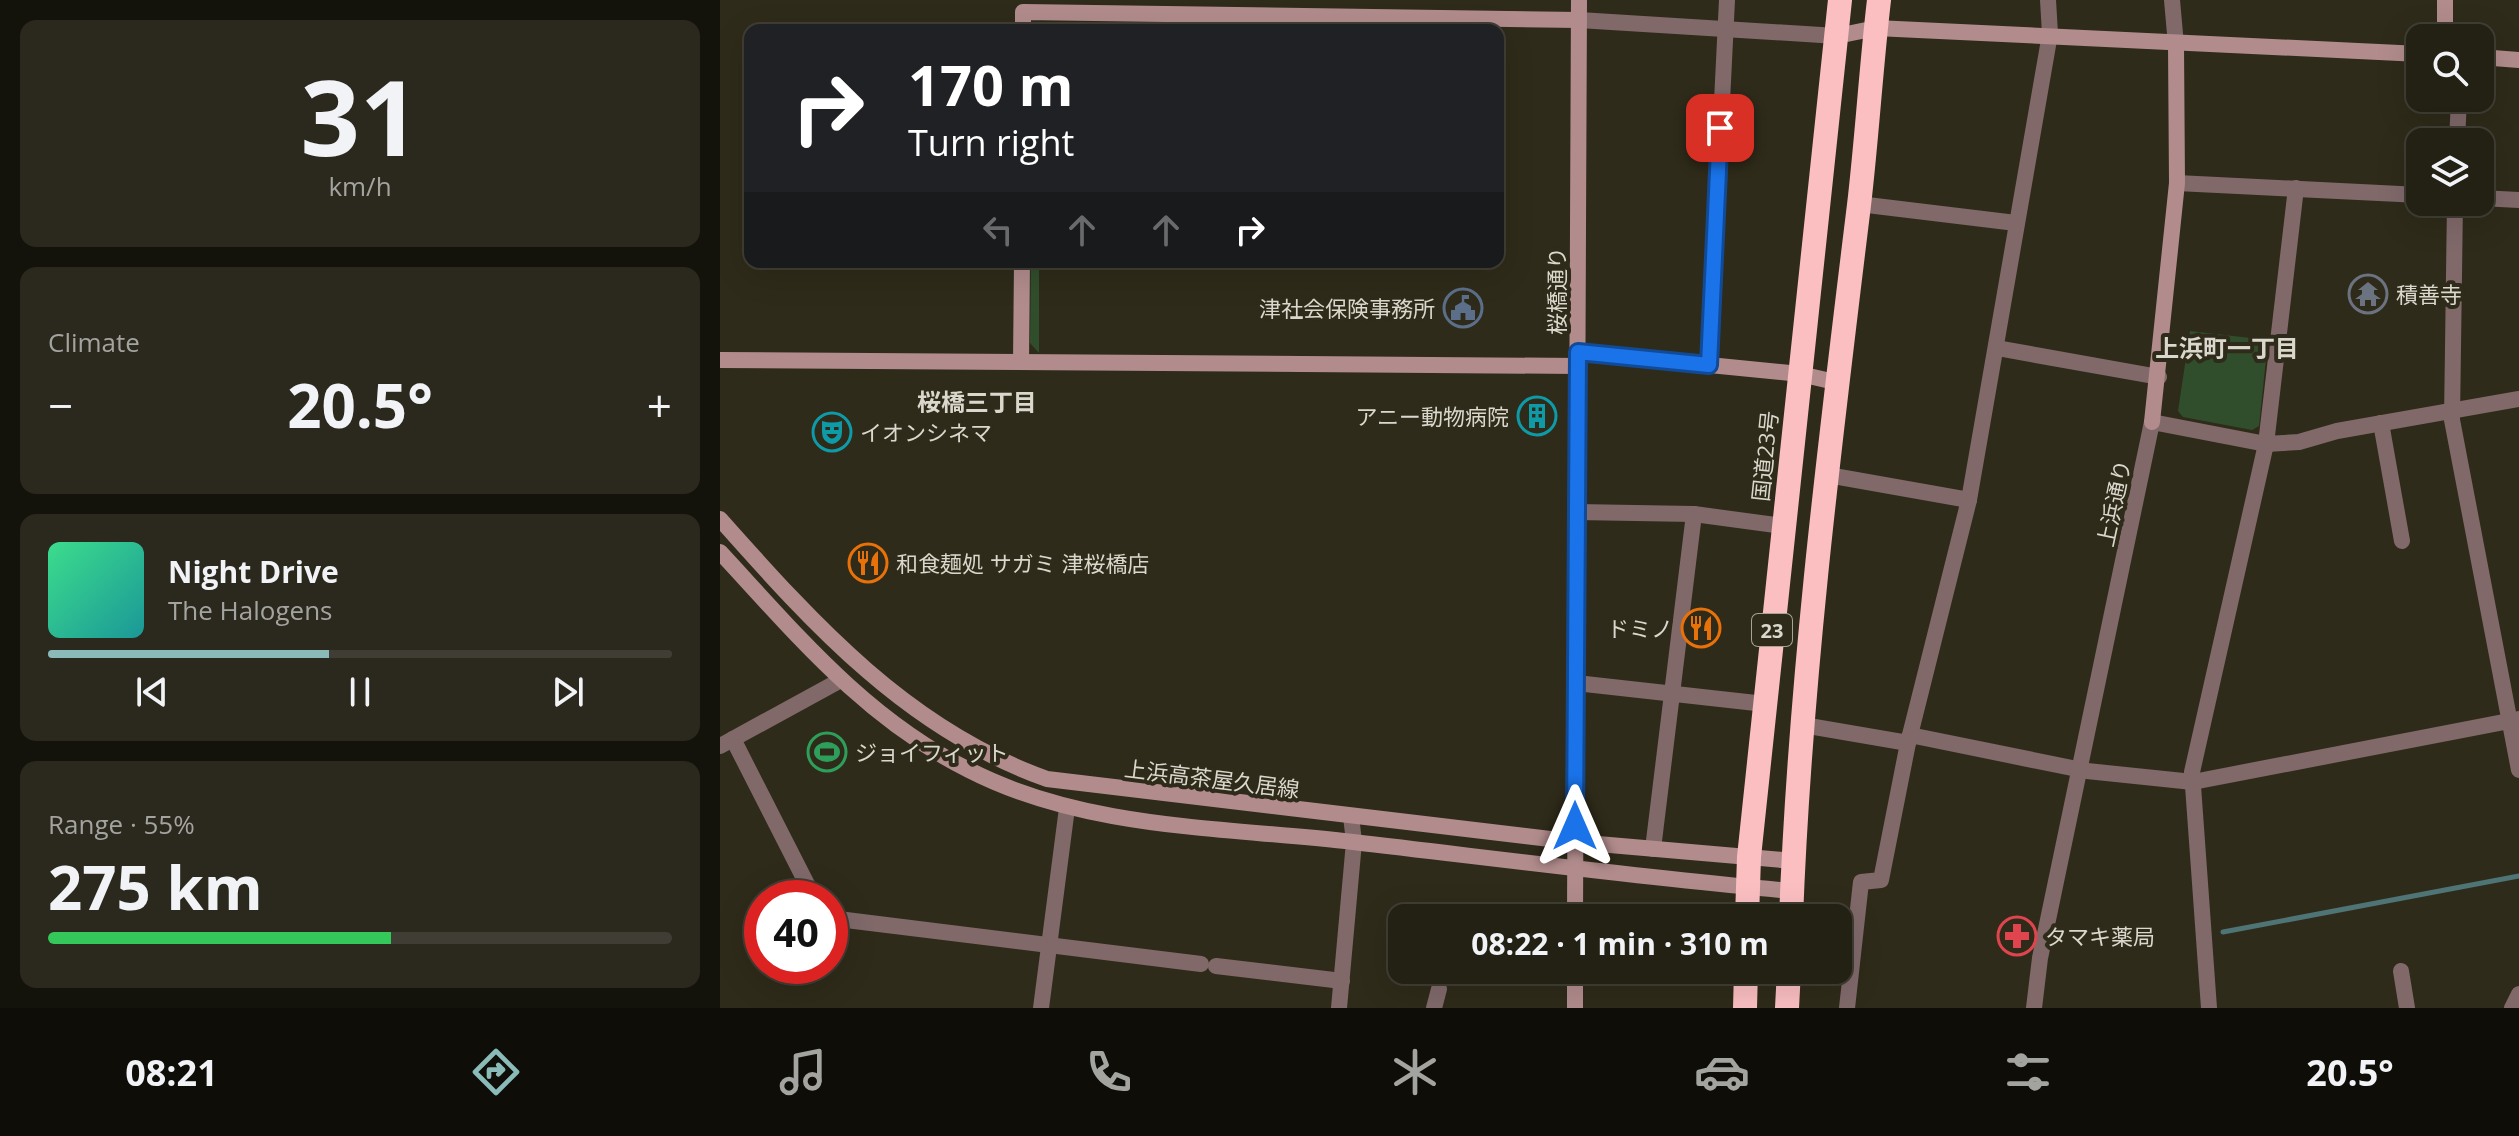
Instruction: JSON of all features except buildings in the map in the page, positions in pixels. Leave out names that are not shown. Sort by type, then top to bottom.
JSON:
[{"type":"highway","name":"国道23号","points":[[1747,904],[1749,857],[1840,0]]},
{"type":"highway","name":"23","points":[[1792,904],[1803,725],[1835,382],[1859,204],[1879,0]]},
{"type":"highway","points":[[1745,1008],[1746,984]]},
{"type":"highway","points":[[1787,1008],[1788,984]]},
{"type":"street","name":"桜橋通り","points":[[1575,904],[1579,0]]},
{"type":"street","points":[[1709,365],[1727,0]]},
{"type":"street","points":[[1847,1008],[1861,882],[1881,880],[1909,739],[1969,500],[2050,34],[2048,0]]},
{"type":"street","name":"上浜通り","points":[[2034,1008],[2040,958],[2159,377],[2177,183],[2176,45],[2172,0]]},
{"type":"street","points":[[2445,0],[2445,24]]},
{"type":"street","points":[[1023,24],[1023,12],[1579,20],[1726,26],[1837,36],[1876,28],[2050,34],[2176,45],[2406,53]]},
{"type":"street","points":[[2494,58],[2519,60]]},
{"type":"street","points":[[2177,183],[2406,194]]},
{"type":"street","points":[[2209,1008],[2193,782],[2266,444],[2296,188]]},
{"type":"street","points":[[2494,199],[2519,200]]},
{"type":"street","points":[[1859,204],[2016,223]]},
{"type":"street","points":[[2455,216],[2451,411],[2514,720],[2519,770]]},
{"type":"street","points":[[1021,362],[1022,268]]},
{"type":"street","points":[[1997,348],[2159,377]]},
{"type":"street","points":[[720,360],[1578,359],[1709,365],[1800,374],[1835,382]]},
{"type":"street","points":[[2152,422],[2266,444],[2299,442],[2381,423],[2519,399]]},
{"type":"street","points":[[2381,423],[2402,541]]},
{"type":"street","points":[[1828,475],[1969,500]]},
{"type":"street","points":[[1576,512],[1694,514],[1783,526]]},
{"type":"street","points":[[1653,849],[1694,514]]},
{"type":"street","name":"上浜高茶屋久居線","points":[[720,519],[848,657],[938,727],[976,750],[1017,768],[1073,785],[1575,842],[1794,861]]},
{"type":"street","points":[[720,552],[839,681],[883,718],[937,753],[1004,786],[1067,808],[1575,869],[1792,891]]},
{"type":"street","points":[[804,880],[726,743],[839,681]]},
{"type":"street","points":[[1576,683],[1765,704]]},
{"type":"street","points":[[1803,725],[1909,739],[2080,769],[2193,782],[2514,720]]},
{"type":"street","points":[[1041,1008],[1067,808]]},
{"type":"street","points":[[1339,1008],[1354,842],[1351,816]]},
{"type":"street","points":[[848,920],[1342,981]]},
{"type":"street","points":[[2401,971],[2407,1008]]},
{"type":"street","points":[[1575,984],[1575,1008]]},
{"type":"street","points":[[1434,1008],[1439,989]]},
{"type":"street","points":[[2512,1008],[2519,994]]},
{"type":"green space","points":[[1031,268],[1039,268],[1039,353],[1030,343]]},
{"type":"green space","points":[[2190,331],[2268,340],[2259,426],[2252,430],[2183,417],[2178,411]]},
{"type":"waterway","points":[[2223,932],[2519,876]]},
{"type":"place","name":"積善寺","points":[[2368,294]]},
{"type":"place","name":"津社会保険事務所","points":[[1463,308]]},
{"type":"place","name":"アニー動物病院","points":[[1537,416]]},
{"type":"place","name":"イオンシネマ","points":[[832,432]]},
{"type":"place","name":"和食麺処 サガミ 津桜橋店","points":[[868,563]]},
{"type":"place","name":"ドミノ","points":[[1701,628]]},
{"type":"place","name":"ジョイフィット","points":[[827,752]]},
{"type":"place","name":"タマキ薬局","points":[[2017,936]]},
{"type":"district","name":"上浜町一丁目","points":[[2227,347]]},
{"type":"district","name":"桜橋三丁目","points":[[977,401]]},
{"type":"route","points":[[1575,826],[1578,352],[1709,365],[1720,128]]}]
